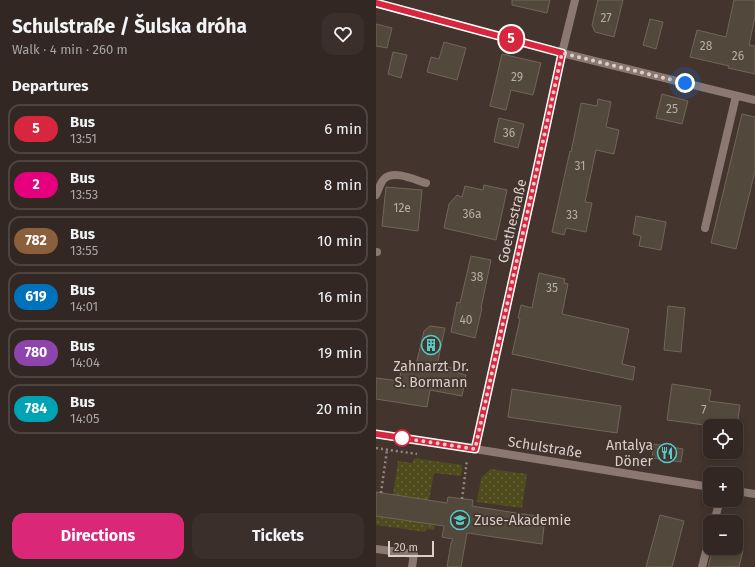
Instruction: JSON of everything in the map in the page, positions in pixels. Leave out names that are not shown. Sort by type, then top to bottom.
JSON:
[{"type":"street","name":"Goethestraße","points":[[475,449],[574,0]]},
{"type":"street","points":[[376,3],[562,53],[755,100]]},
{"type":"street","points":[[705,228],[736,96]]},
{"type":"street","points":[[376,195],[384,178],[391,175],[399,175],[426,183]]},
{"type":"street","name":"Schulstraße","points":[[376,434],[703,486]]},
{"type":"street","points":[[743,492],[755,494]]},
{"type":"street","points":[[376,549],[414,554],[412,567]]},
{"type":"street","points":[[702,567],[705,555]]},
{"type":"path","points":[[381,493],[387,450]]},
{"type":"path","points":[[462,499],[467,460]]},
{"type":"shaded area","points":[[414,458],[462,465],[461,476],[434,473],[429,500],[393,495],[398,461],[413,463]]},
{"type":"shaded area","points":[[490,469],[527,474],[522,508],[477,502],[481,478]]},
{"type":"shaded area","points":[[376,516],[435,524],[434,530],[426,529],[425,532],[376,525]]},
{"type":"building","points":[[512,0],[550,0],[547,13],[512,5]]},
{"type":"building","points":[[598,0],[623,0],[614,37],[595,32],[592,25]]},
{"type":"building","points":[[734,0],[755,0],[755,17],[749,45],[755,46],[755,74],[690,57],[697,30],[726,37]]},
{"type":"building","points":[[650,19],[663,22],[656,49],[643,45]]},
{"type":"building","points":[[376,24],[392,28],[387,48],[376,46]]},
{"type":"building","points":[[444,42],[466,48],[457,80],[427,72],[431,57],[439,59]]},
{"type":"building","points":[[393,52],[407,55],[401,78],[388,74]]},
{"type":"building","points":[[502,54],[541,63],[533,95],[511,90],[506,110],[490,106]]},
{"type":"building","points":[[662,94],[688,101],[682,124],[656,118]]},
{"type":"building","points":[[598,99],[611,102],[606,127],[619,130],[614,154],[596,150],[585,202],[592,203],[586,232],[566,228],[564,235],[552,232],[581,103],[597,106]]},
{"type":"building","points":[[742,114],[755,117],[755,171],[736,249],[711,243]]},
{"type":"building","points":[[499,118],[524,124],[518,148],[494,142]]},
{"type":"building","points":[[484,185],[507,190],[496,240],[444,228],[449,204],[457,195],[462,197],[465,186],[483,190]]},
{"type":"building","points":[[386,187],[422,190],[418,231],[382,226]]},
{"type":"building","points":[[636,216],[666,222],[661,250],[639,246],[641,236],[633,234]]},
{"type":"building","points":[[471,256],[491,260],[475,338],[451,332],[457,302],[460,303]]},
{"type":"building","points":[[539,273],[565,279],[564,283],[568,284],[562,314],[629,329],[622,364],[635,367],[633,380],[512,354],[520,319],[518,318],[521,305],[532,308]]},
{"type":"building","points":[[668,306],[685,308],[681,352],[664,350]]},
{"type":"building","points":[[430,326],[445,328],[437,365],[459,369],[458,373],[466,375],[462,396],[430,390],[427,407],[376,399],[376,378],[400,381],[401,363],[416,365],[424,331]]},
{"type":"building","points":[[672,384],[711,390],[709,401],[740,405],[738,419],[703,419],[703,425],[667,420]]},
{"type":"building","points":[[512,389],[621,406],[617,433],[508,417]]},
{"type":"building","name":"Antalya Döner","points":[[654,444],[683,449],[681,462],[652,458]]},
{"type":"building","name":"Zuse-Akademie","points":[[376,492],[447,503],[448,497],[473,500],[472,506],[545,517],[542,544],[467,533],[461,567],[447,567],[453,539],[442,537],[444,526],[376,516]]},
{"type":"building","points":[[660,515],[684,521],[672,567],[646,567]]},
{"type":"building","points":[[711,555],[742,555],[739,567],[708,567]]},
{"type":"bus line","name":"5","points":[[376,3],[562,53],[475,449],[376,434]]},
{"type":"place","name":"Zahnarzt Dr. S. Bormann","points":[[431,345]]},
{"type":"place","name":"Antalya Döner","points":[[667,453]]},
{"type":"place","name":"Zuse-Akademie","points":[[460,520]]},
{"type":"route","points":[[402,438],[475,449],[562,53],[685,83]]}]
